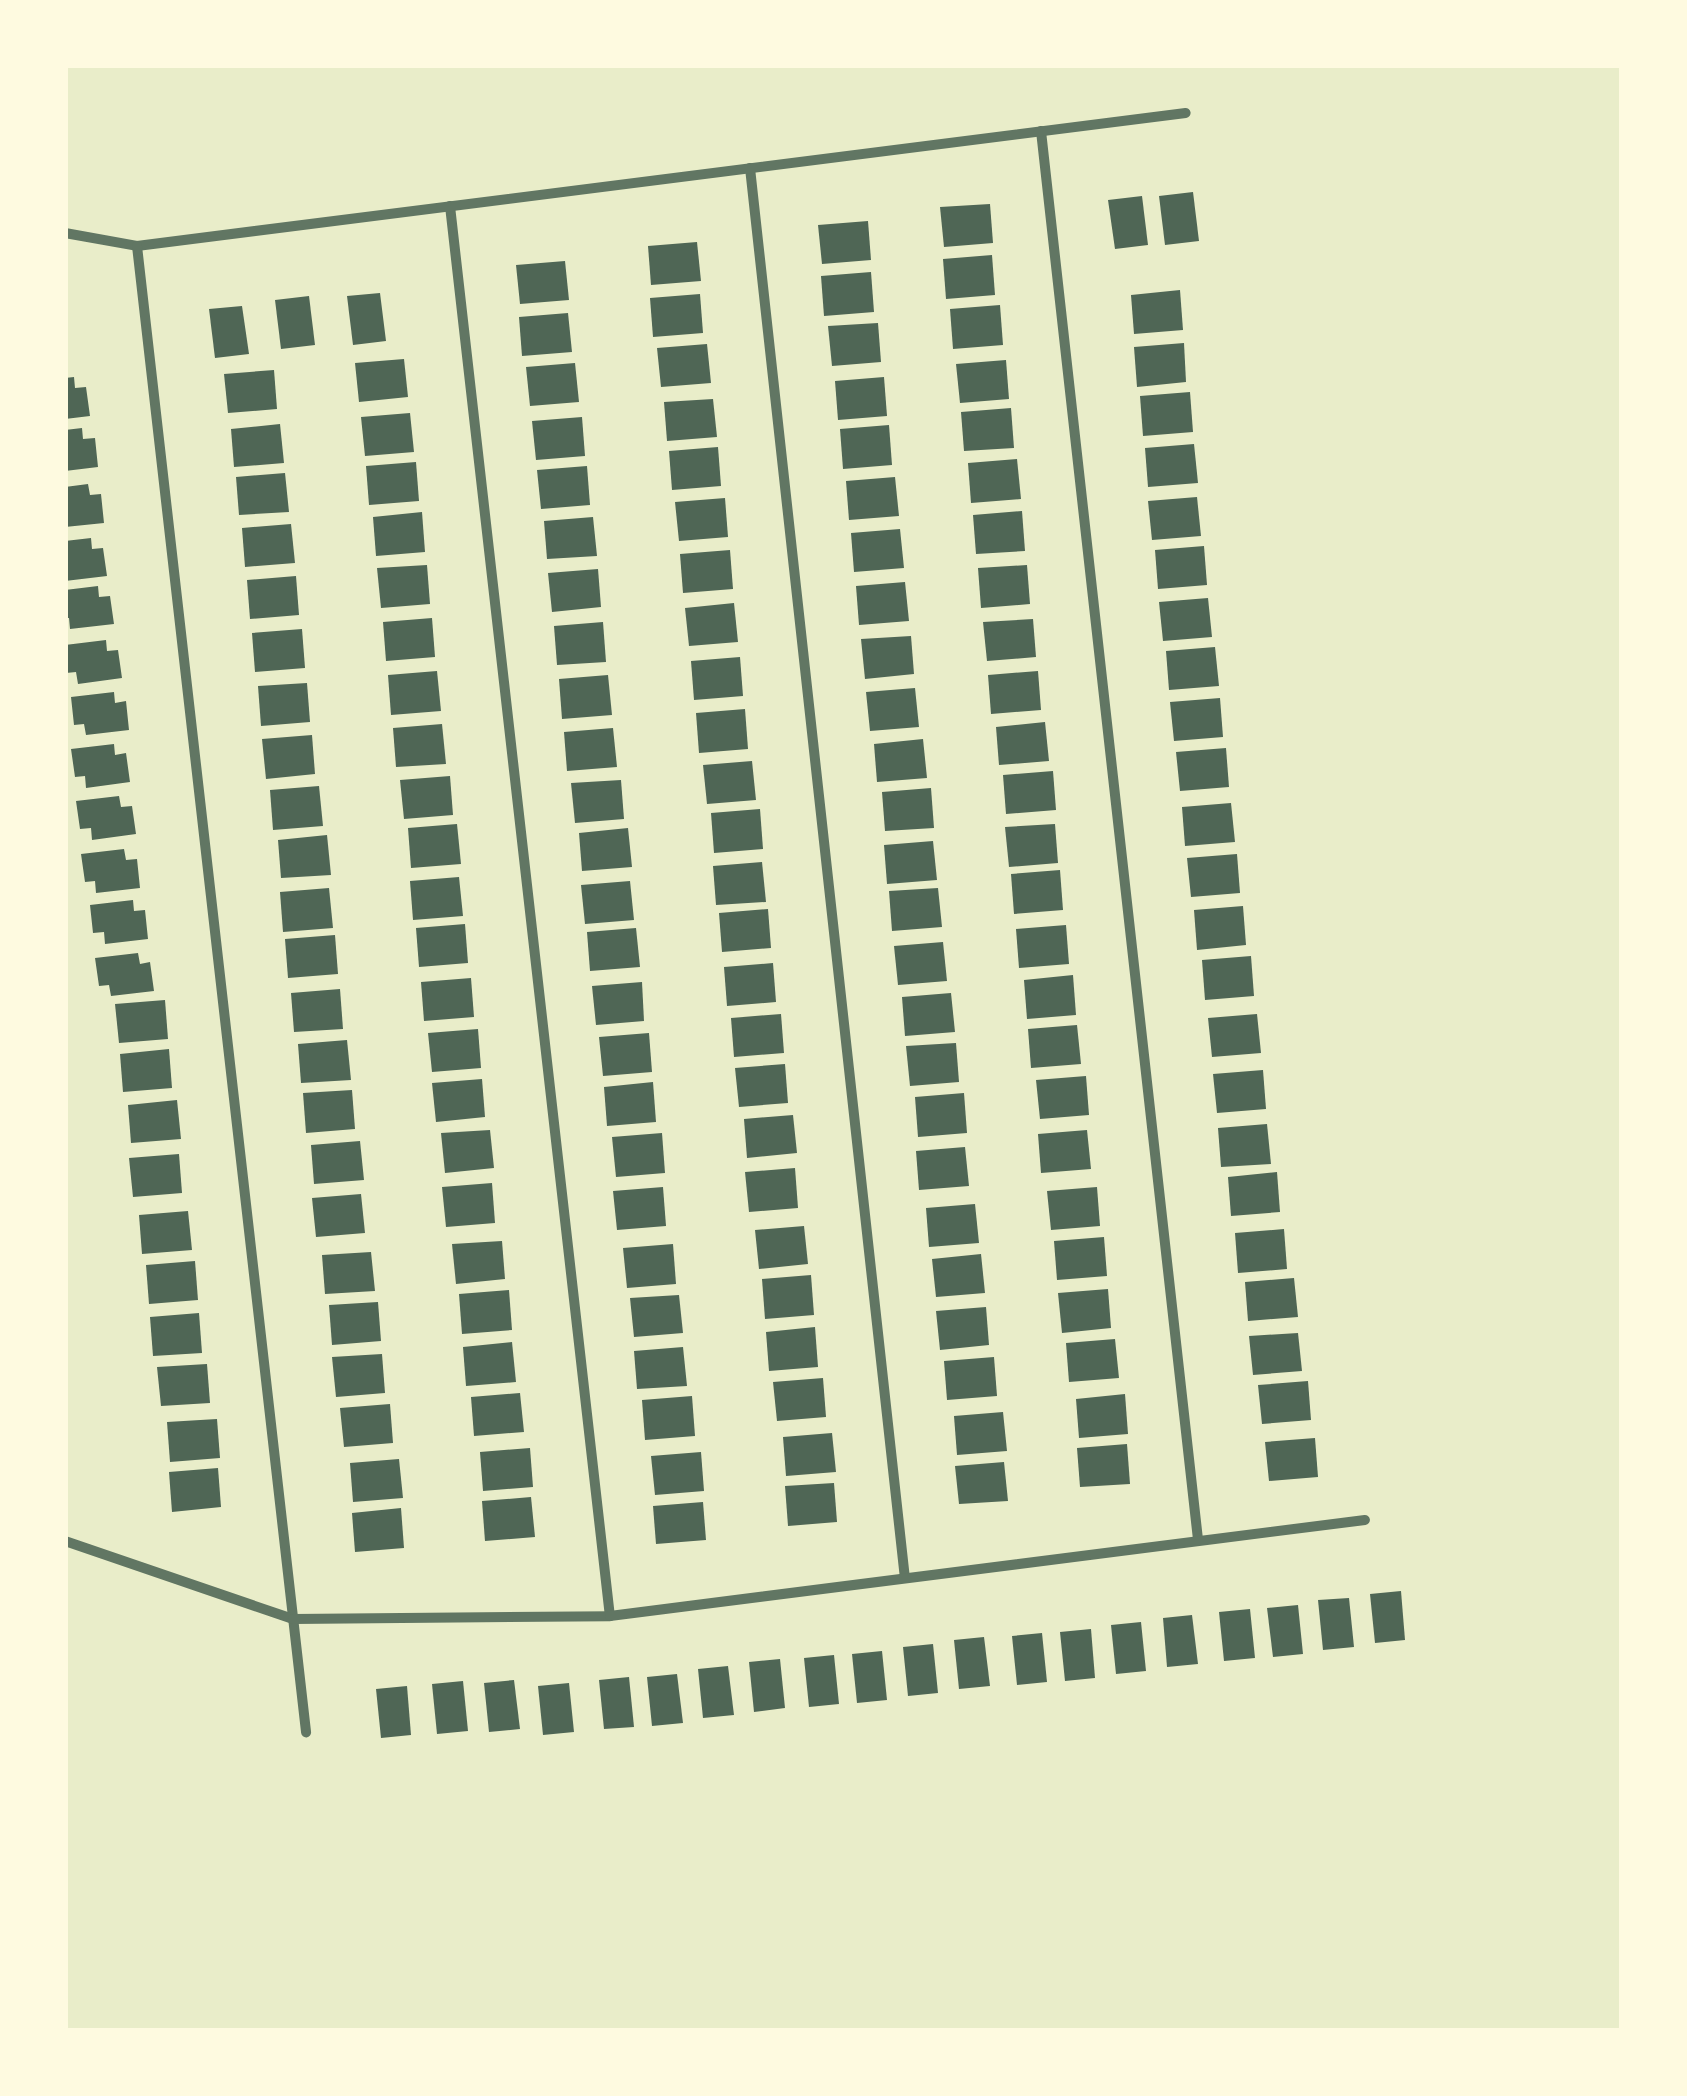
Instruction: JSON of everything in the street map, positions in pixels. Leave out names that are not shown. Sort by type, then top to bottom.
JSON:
[{"type":"street","points":[[65,233],[137,246],[1186,113]]},
{"type":"street","points":[[1041,131],[1198,1539]]},
{"type":"street","points":[[750,168],[904,1578]]},
{"type":"street","points":[[450,206],[610,1616]]},
{"type":"street","points":[[137,246],[306,1732]]},
{"type":"street","points":[[65,1541],[293,1619],[610,1616],[1365,1520]]},
{"type":"building","points":[[1193,192],[1199,241],[1165,245],[1159,196]]},
{"type":"building","points":[[1142,196],[1148,245],[1115,249],[1108,200]]},
{"type":"building","points":[[990,204],[993,243],[944,247],[940,207]]},
{"type":"building","points":[[868,221],[871,260],[822,264],[818,225]]},
{"type":"building","points":[[697,242],[701,281],[651,285],[648,246]]},
{"type":"building","points":[[992,255],[995,295],[946,299],[943,259]]},
{"type":"building","points":[[565,261],[569,300],[520,304],[516,265]]},
{"type":"building","points":[[871,272],[874,312],[824,316],[821,276]]},
{"type":"building","points":[[1180,290],[1183,330],[1134,334],[1131,295]]},
{"type":"building","points":[[380,293],[386,341],[353,345],[347,296]]},
{"type":"building","points":[[700,294],[703,333],[653,337],[650,298]]},
{"type":"building","points":[[309,296],[315,345],[281,349],[275,300]]},
{"type":"building","points":[[1000,305],[1003,345],[953,349],[950,309]]},
{"type":"building","points":[[242,306],[249,354],[215,358],[209,309]]},
{"type":"building","points":[[568,313],[572,352],[522,356],[519,317]]},
{"type":"building","points":[[878,323],[881,362],[832,366],[828,326]]},
{"type":"building","points":[[1184,343],[1186,382],[1137,387],[1134,347]]},
{"type":"building","points":[[707,344],[711,383],[661,387],[657,348]]},
{"type":"building","points":[[404,359],[408,397],[359,402],[355,363]]},
{"type":"building","points":[[1006,360],[1009,399],[960,403],[956,364]]},
{"type":"building","points":[[575,363],[579,402],[530,406],[526,367]]},
{"type":"building","points":[[274,370],[277,409],[228,413],[224,374]]},
{"type":"building","points":[[74,377],[75,388],[86,387],[90,416],[65,419],[65,378]]},
{"type":"building","points":[[884,377],[887,416],[838,420],[835,381]]},
{"type":"building","points":[[1190,392],[1193,432],[1143,436],[1140,396]]},
{"type":"building","points":[[713,399],[717,437],[667,441],[664,402]]},
{"type":"building","points":[[1011,408],[1014,448],[964,451],[961,412]]},
{"type":"building","points":[[410,413],[414,452],[365,456],[361,417]]},
{"type":"building","points":[[582,417],[585,456],[536,460],[532,421]]},
{"type":"building","points":[[280,424],[284,463],[234,467],[231,429]]},
{"type":"building","points":[[889,425],[892,465],[843,469],[840,429]]},
{"type":"building","points":[[82,428],[83,439],[95,438],[98,467],[65,471],[65,430]]},
{"type":"building","points":[[1194,444],[1198,483],[1148,487],[1145,448]]},
{"type":"building","points":[[718,447],[721,486],[672,490],[669,451]]},
{"type":"building","points":[[1017,459],[1021,499],[971,503],[968,463]]},
{"type":"building","points":[[416,462],[419,501],[369,505],[366,466]]},
{"type":"building","points":[[587,466],[590,505],[541,509],[537,470]]},
{"type":"building","points":[[285,473],[289,512],[239,515],[236,477]]},
{"type":"building","points":[[895,477],[899,516],[849,520],[846,481]]},
{"type":"building","points":[[88,484],[90,495],[101,494],[104,523],[65,527],[65,487]]},
{"type":"building","points":[[1197,497],[1201,536],[1152,540],[1148,501]]},
{"type":"building","points":[[725,498],[728,537],[679,541],[675,502]]},
{"type":"building","points":[[1022,511],[1025,551],[976,554],[973,515]]},
{"type":"building","points":[[422,512],[425,552],[376,556],[373,517]]},
{"type":"building","points":[[593,517],[597,556],[547,559],[544,521]]},
{"type":"building","points":[[291,524],[295,563],[245,567],[242,528]]},
{"type":"building","points":[[900,529],[904,568],[854,572],[851,533]]},
{"type":"building","points":[[91,538],[92,549],[103,548],[107,576],[65,581],[65,541]]},
{"type":"building","points":[[1204,546],[1207,585],[1158,589],[1155,550]]},
{"type":"building","points":[[730,550],[733,589],[683,593],[680,554]]},
{"type":"building","points":[[427,565],[430,604],[381,608],[377,568]]},
{"type":"building","points":[[1027,565],[1030,604],[981,608],[978,568]]},
{"type":"building","points":[[598,569],[601,607],[552,612],[548,573]]},
{"type":"building","points":[[296,576],[299,615],[250,619],[247,580]]},
{"type":"building","points":[[905,582],[909,621],[859,625],[856,586]]},
{"type":"building","points":[[98,586],[99,597],[110,596],[114,624],[70,629],[69,618],[65,618],[65,590]]},
{"type":"building","points":[[1208,598],[1212,637],[1163,641],[1159,602]]},
{"type":"building","points":[[734,603],[738,642],[689,646],[685,608]]},
{"type":"building","points":[[432,618],[435,657],[386,661],[383,622]]},
{"type":"building","points":[[1033,619],[1036,657],[987,661],[983,622]]},
{"type":"building","points":[[603,622],[606,662],[557,665],[554,626]]},
{"type":"building","points":[[302,629],[305,668],[255,672],[252,633]]},
{"type":"building","points":[[911,636],[914,674],[865,679],[861,639]]},
{"type":"building","points":[[106,640],[107,651],[118,650],[122,678],[78,684],[76,672],[66,673],[65,645]]},
{"type":"building","points":[[1215,647],[1219,686],[1169,690],[1166,651]]},
{"type":"building","points":[[740,657],[743,696],[694,700],[691,661]]},
{"type":"building","points":[[437,671],[441,711],[391,715],[388,675]]},
{"type":"building","points":[[1038,671],[1041,710],[991,714],[988,675]]},
{"type":"building","points":[[608,675],[612,715],[562,719],[559,679]]},
{"type":"building","points":[[307,683],[310,722],[261,726],[258,686]]},
{"type":"building","points":[[915,688],[919,727],[870,731],[866,692]]},
{"type":"building","points":[[114,692],[115,703],[126,701],[129,730],[86,735],[84,724],[74,725],[71,697]]},
{"type":"building","points":[[1220,698],[1223,737],[1174,741],[1170,702]]},
{"type":"building","points":[[745,709],[748,749],[699,753],[696,713]]},
{"type":"building","points":[[1045,722],[1049,761],[999,765],[996,727]]},
{"type":"building","points":[[442,724],[446,764],[396,767],[393,728]]},
{"type":"building","points":[[613,728],[617,767],[567,771],[564,732]]},
{"type":"building","points":[[312,735],[315,774],[266,779],[262,739]]},
{"type":"building","points":[[923,739],[927,778],[877,782],[874,744]]},
{"type":"building","points":[[114,744],[115,755],[126,753],[130,782],[86,788],[85,776],[75,777],[71,749]]},
{"type":"building","points":[[1226,748],[1229,787],[1180,791],[1176,752]]},
{"type":"building","points":[[752,761],[756,800],[707,804],[703,765]]},
{"type":"building","points":[[1053,771],[1056,810],[1006,814],[1003,775]]},
{"type":"building","points":[[450,776],[453,815],[404,819],[400,780]]},
{"type":"building","points":[[621,780],[624,819],[575,823],[571,783]]},
{"type":"building","points":[[319,786],[323,826],[273,830],[270,790]]},
{"type":"building","points":[[931,788],[934,828],[885,831],[882,792]]},
{"type":"building","points":[[119,796],[121,807],[132,806],[136,834],[92,840],[91,828],[80,829],[76,801]]},
{"type":"building","points":[[1231,803],[1235,842],[1185,846],[1182,807]]},
{"type":"building","points":[[760,809],[763,849],[714,853],[711,813]]},
{"type":"building","points":[[457,824],[461,864],[411,868],[408,828]]},
{"type":"building","points":[[1055,824],[1058,863],[1009,867],[1005,827]]},
{"type":"building","points":[[628,828],[632,867],[582,871],[579,833]]},
{"type":"building","points":[[327,835],[331,875],[281,878],[278,840]]},
{"type":"building","points":[[933,841],[937,880],[887,884],[884,845]]},
{"type":"building","points":[[124,849],[126,860],[137,859],[140,888],[96,893],[95,881],[85,882],[81,854]]},
{"type":"building","points":[[1237,854],[1240,893],[1191,897],[1187,858]]},
{"type":"building","points":[[762,862],[766,902],[716,905],[713,866]]},
{"type":"building","points":[[1060,870],[1063,910],[1014,914],[1011,874]]},
{"type":"building","points":[[459,877],[463,916],[413,920],[410,881]]},
{"type":"building","points":[[630,881],[634,920],[585,924],[581,885]]},
{"type":"building","points":[[329,888],[333,928],[283,932],[280,892]]},
{"type":"building","points":[[938,888],[942,927],[892,931],[889,891]]},
{"type":"building","points":[[133,900],[134,911],[145,910],[148,939],[105,944],[104,932],[93,933],[90,905]]},
{"type":"building","points":[[1243,906],[1246,945],[1197,950],[1194,910]]},
{"type":"building","points":[[768,909],[771,948],[722,952],[719,913]]},
{"type":"building","points":[[465,924],[468,963],[419,967],[416,928]]},
{"type":"building","points":[[1066,925],[1069,964],[1019,968],[1016,929]]},
{"type":"building","points":[[636,928],[640,967],[590,971],[587,932]]},
{"type":"building","points":[[335,935],[338,974],[288,978],[285,939]]},
{"type":"building","points":[[943,942],[947,981],[898,985],[894,946]]},
{"type":"building","points":[[138,953],[140,964],[150,962],[154,991],[111,996],[109,985],[99,986],[95,958]]},
{"type":"building","points":[[1251,956],[1254,996],[1205,1000],[1202,960]]},
{"type":"building","points":[[773,963],[776,1002],[727,1006],[724,967]]},
{"type":"building","points":[[1073,975],[1076,1015],[1027,1019],[1024,980]]},
{"type":"building","points":[[471,978],[474,1017],[424,1021],[421,982]]},
{"type":"building","points":[[642,982],[644,1021],[596,1025],[592,986]]},
{"type":"building","points":[[340,989],[343,1029],[294,1032],[291,993]]},
{"type":"building","points":[[951,993],[955,1032],[905,1036],[902,997]]},
{"type":"building","points":[[165,1000],[168,1039],[119,1043],[115,1004]]},
{"type":"building","points":[[781,1014],[784,1053],[734,1057],[731,1018]]},
{"type":"building","points":[[1257,1014],[1261,1053],[1212,1057],[1208,1018]]},
{"type":"building","points":[[1077,1025],[1081,1064],[1031,1068],[1028,1029]]},
{"type":"building","points":[[478,1029],[481,1068],[432,1072],[428,1033]]},
{"type":"building","points":[[649,1033],[652,1072],[603,1076],[599,1037]]},
{"type":"building","points":[[347,1040],[351,1080],[301,1083],[298,1044]]},
{"type":"building","points":[[956,1043],[959,1082],[910,1086],[906,1046]]},
{"type":"building","points":[[169,1049],[172,1088],[123,1092],[120,1054]]},
{"type":"building","points":[[785,1064],[788,1103],[739,1107],[735,1068]]},
{"type":"building","points":[[1263,1070],[1266,1109],[1217,1113],[1213,1074]]},
{"type":"building","points":[[1086,1076],[1089,1115],[1040,1119],[1036,1080]]},
{"type":"building","points":[[482,1079],[485,1117],[436,1122],[432,1083]]},
{"type":"building","points":[[653,1082],[656,1122],[607,1126],[604,1087]]},
{"type":"building","points":[[352,1090],[355,1129],[306,1133],[303,1093]]},
{"type":"building","points":[[964,1093],[967,1133],[918,1137],[915,1097]]},
{"type":"building","points":[[177,1100],[181,1139],[131,1143],[128,1105]]},
{"type":"building","points":[[793,1115],[797,1153],[747,1158],[744,1119]]},
{"type":"building","points":[[1267,1124],[1271,1164],[1221,1167],[1218,1128]]},
{"type":"building","points":[[490,1130],[494,1168],[445,1173],[441,1133]]},
{"type":"building","points":[[1087,1130],[1091,1169],[1041,1173],[1038,1134]]},
{"type":"building","points":[[662,1133],[665,1173],[616,1177],[612,1137]]},
{"type":"building","points":[[360,1141],[364,1180],[314,1184],[311,1145]]},
{"type":"building","points":[[965,1147],[969,1186],[919,1190],[916,1151]]},
{"type":"building","points":[[179,1154],[182,1193],[133,1197],[129,1158]]},
{"type":"building","points":[[795,1168],[798,1208],[749,1212],[745,1172]]},
{"type":"building","points":[[1277,1172],[1280,1212],[1231,1216],[1228,1177]]},
{"type":"building","points":[[492,1183],[495,1223],[446,1227],[442,1187]]},
{"type":"building","points":[[663,1187],[666,1226],[617,1230],[613,1191]]},
{"type":"building","points":[[1097,1187],[1100,1226],[1051,1230],[1047,1191]]},
{"type":"building","points":[[361,1194],[365,1233],[316,1237],[312,1198]]},
{"type":"building","points":[[975,1204],[979,1243],[929,1247],[926,1208]]},
{"type":"building","points":[[188,1211],[192,1250],[142,1254],[139,1215]]},
{"type":"building","points":[[804,1226],[808,1264],[759,1269],[755,1230]]},
{"type":"building","points":[[1284,1229],[1287,1269],[1238,1273],[1235,1233]]},
{"type":"building","points":[[1104,1237],[1107,1276],[1057,1280],[1054,1241]]},
{"type":"building","points":[[502,1241],[505,1279],[456,1284],[452,1244]]},
{"type":"building","points":[[673,1244],[676,1284],[627,1288],[623,1248]]},
{"type":"building","points":[[371,1252],[375,1291],[325,1294],[322,1255]]},
{"type":"building","points":[[981,1254],[985,1293],[936,1297],[932,1259]]},
{"type":"building","points":[[195,1261],[198,1300],[149,1304],[146,1265]]},
{"type":"building","points":[[811,1275],[814,1315],[765,1319],[762,1279]]},
{"type":"building","points":[[1294,1278],[1298,1317],[1248,1321],[1245,1282]]},
{"type":"building","points":[[1108,1289],[1111,1328],[1062,1333],[1058,1293]]},
{"type":"building","points":[[509,1290],[512,1330],[462,1334],[459,1294]]},
{"type":"building","points":[[679,1295],[683,1333],[634,1337],[630,1298]]},
{"type":"building","points":[[378,1302],[381,1341],[332,1345],[329,1305]]},
{"type":"building","points":[[986,1307],[989,1345],[940,1350],[936,1311]]},
{"type":"building","points":[[199,1313],[202,1353],[153,1356],[150,1317]]},
{"type":"building","points":[[815,1327],[818,1367],[769,1371],[766,1332]]},
{"type":"building","points":[[1298,1333],[1302,1371],[1253,1375],[1249,1336]]},
{"type":"building","points":[[1115,1339],[1119,1378],[1069,1382],[1066,1343]]},
{"type":"building","points":[[512,1342],[516,1382],[466,1386],[463,1347]]},
{"type":"building","points":[[683,1347],[687,1386],[637,1389],[634,1351]]},
{"type":"building","points":[[382,1354],[385,1393],[336,1397],[332,1357]]},
{"type":"building","points":[[994,1357],[997,1396],[947,1400],[944,1361]]},
{"type":"building","points":[[207,1364],[210,1403],[161,1406],[157,1367]]},
{"type":"building","points":[[823,1378],[826,1417],[777,1421],[773,1382]]},
{"type":"building","points":[[1308,1381],[1311,1420],[1262,1424],[1258,1385]]},
{"type":"building","points":[[520,1393],[524,1432],[474,1436],[471,1397]]},
{"type":"building","points":[[1125,1394],[1128,1434],[1079,1438],[1076,1399]]},
{"type":"building","points":[[692,1396],[695,1436],[645,1440],[642,1400]]},
{"type":"building","points":[[390,1404],[393,1443],[344,1447],[340,1408]]},
{"type":"building","points":[[1003,1412],[1007,1451],[957,1455],[954,1416]]},
{"type":"building","points":[[217,1419],[220,1458],[170,1462],[167,1422]]},
{"type":"building","points":[[832,1433],[836,1472],[786,1476],[783,1437]]},
{"type":"building","points":[[1315,1438],[1318,1477],[1269,1481],[1265,1442]]},
{"type":"building","points":[[1127,1444],[1130,1484],[1080,1487],[1077,1448]]},
{"type":"building","points":[[530,1448],[533,1487],[483,1491],[480,1452]]},
{"type":"building","points":[[701,1452],[704,1491],[655,1495],[651,1456]]},
{"type":"building","points":[[399,1459],[403,1498],[353,1502],[350,1463]]},
{"type":"building","points":[[1004,1462],[1008,1501],[959,1504],[955,1466]]},
{"type":"building","points":[[218,1468],[221,1507],[172,1512],[169,1472]]},
{"type":"building","points":[[834,1483],[837,1522],[788,1526],[785,1486]]},
{"type":"building","points":[[531,1497],[535,1537],[485,1541],[482,1501]]},
{"type":"building","points":[[703,1502],[706,1540],[656,1544],[653,1506]]},
{"type":"building","points":[[401,1508],[404,1548],[355,1552],[352,1513]]},
{"type":"building","points":[[1401,1591],[1405,1640],[1375,1643],[1370,1594]]},
{"type":"building","points":[[1349,1598],[1354,1647],[1323,1650],[1318,1600]]},
{"type":"building","points":[[1298,1605],[1303,1654],[1273,1657],[1267,1608]]},
{"type":"building","points":[[1250,1609],[1255,1658],[1224,1661],[1219,1612]]},
{"type":"building","points":[[1192,1615],[1198,1664],[1167,1667],[1163,1618]]},
{"type":"building","points":[[1141,1622],[1146,1671],[1116,1674],[1111,1625]]},
{"type":"building","points":[[1091,1629],[1095,1678],[1065,1681],[1060,1632]]},
{"type":"building","points":[[1042,1633],[1047,1682],[1017,1685],[1012,1636]]},
{"type":"building","points":[[984,1637],[990,1686],[959,1689],[954,1640]]},
{"type":"building","points":[[933,1644],[938,1693],[908,1696],[903,1647]]},
{"type":"building","points":[[882,1651],[887,1700],[857,1703],[852,1654]]},
{"type":"building","points":[[834,1655],[839,1704],[809,1707],[804,1658]]},
{"type":"building","points":[[780,1659],[785,1708],[754,1712],[749,1662]]},
{"type":"building","points":[[728,1666],[734,1715],[703,1718],[698,1669]]},
{"type":"building","points":[[677,1674],[683,1723],[652,1726],[647,1677]]},
{"type":"building","points":[[629,1677],[634,1727],[604,1729],[599,1680]]},
{"type":"building","points":[[514,1680],[520,1729],[489,1732],[484,1683]]},
{"type":"building","points":[[463,1681],[468,1731],[437,1734],[432,1684]]},
{"type":"building","points":[[569,1683],[574,1732],[543,1735],[538,1686]]},
{"type":"building","points":[[407,1686],[411,1735],[381,1738],[376,1689]]}]
